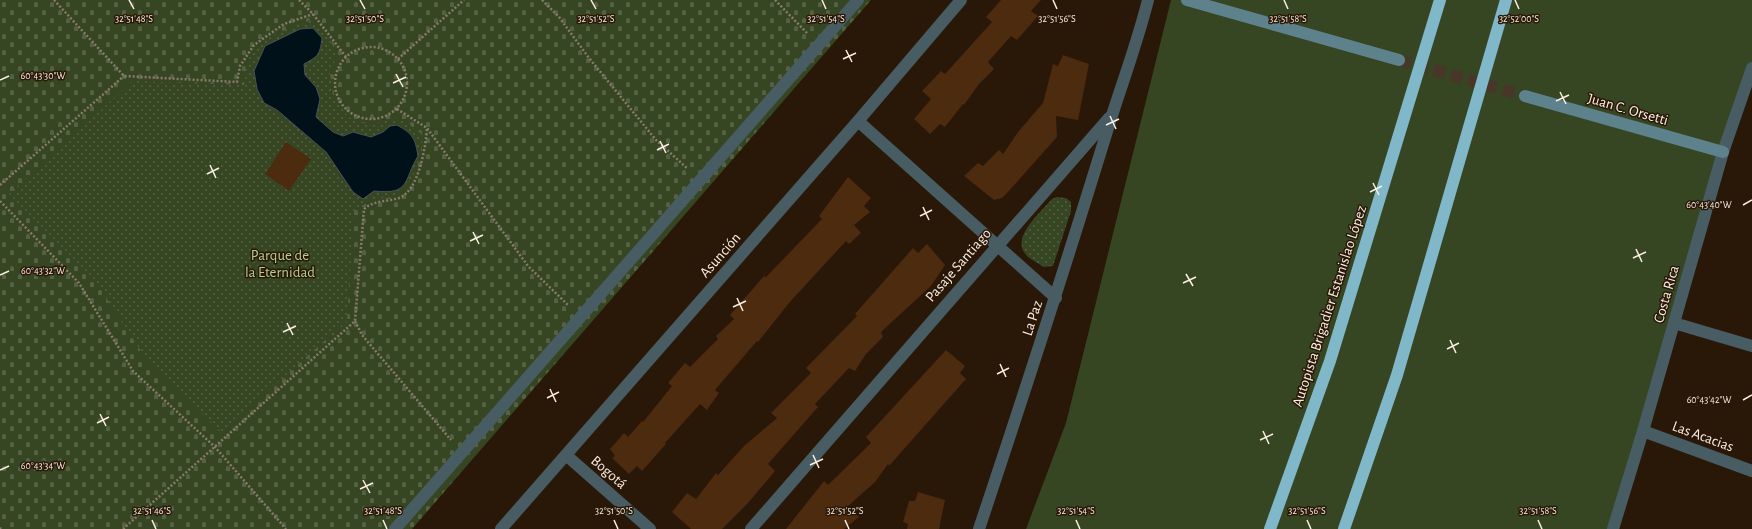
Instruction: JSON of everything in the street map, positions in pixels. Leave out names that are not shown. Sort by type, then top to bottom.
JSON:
[{"type":"highway","name":"Autopista Brigadier Estanislao López","points":[[1270,529],[1330,361],[1440,0]]},
{"type":"highway","points":[[1344,529],[1397,375],[1506,0]]},
{"type":"street","points":[[395,529],[858,0]]},
{"type":"street","name":"Asunción","points":[[501,529],[858,121],[961,0]]},
{"type":"street","name":"Pasaje Santiago","points":[[752,529],[997,245],[1112,115],[1140,34],[1148,0]]},
{"type":"street","points":[[1188,0],[1399,60]]},
{"type":"street","name":"Costa Rica","points":[[1613,529],[1643,431],[1723,152],[1752,68]]},
{"type":"street","name":"Juan C. Orsetti","points":[[1525,96],[1723,152]]},
{"type":"street","name":"La Paz","points":[[980,529],[1056,298],[1112,115]]},
{"type":"street","points":[[858,121],[1056,298]]},
{"type":"street","points":[[1674,323],[1752,346]]},
{"type":"street","name":"Las Acacias","points":[[1643,431],[1752,471]]},
{"type":"street","name":"Bogotá","points":[[566,455],[650,529]]},
{"type":"path","points":[[54,0],[124,76],[237,82],[240,66],[254,45],[284,24],[313,14]]},
{"type":"path","points":[[299,0],[313,14],[346,56]]},
{"type":"path","points":[[398,59],[464,0]]},
{"type":"path","points":[[542,0],[560,17],[589,58],[656,140],[700,180]]},
{"type":"path","points":[[775,0],[819,45]]},
{"type":"path","points":[[376,47],[391,52],[398,59],[403,64],[408,80],[406,96],[397,110],[383,118],[367,119],[351,114],[340,102],[335,86],[337,70],[346,56],[360,48],[376,47]]},
{"type":"path","points":[[0,185],[124,76]]},
{"type":"path","points":[[397,110],[427,128],[528,266],[580,317]]},
{"type":"path","points":[[427,128],[425,149],[412,185],[401,198],[370,203],[364,209],[355,320],[362,335],[462,453]]},
{"type":"path","points":[[0,201],[79,283],[133,371],[215,447],[286,529]]},
{"type":"path","points":[[123,529],[355,320]]},
{"type":"green space","name":"Parque de la Eternidad","points":[[0,0],[871,0],[412,529],[0,529]]},
{"type":"green space","points":[[1171,0],[1752,0],[1752,68],[1613,529],[1026,529],[1066,423]]},
{"type":"green space","points":[[314,19],[337,51],[330,74],[333,95],[348,117],[370,125],[395,118],[406,122],[423,135],[420,157],[411,182],[397,197],[373,199],[354,211],[347,321],[221,432],[148,362],[94,279],[9,194],[133,81],[244,85],[246,66],[250,56],[257,48],[274,35]]},
{"type":"green space","points":[[1057,197],[1066,198],[1071,202],[1071,211],[1053,266],[1044,267],[1025,254],[1022,245],[1022,238],[1030,224],[1052,199]]},
{"type":"water","points":[[313,28],[322,38],[320,48],[318,54],[313,59],[304,64],[305,75],[316,87],[320,99],[316,117],[333,132],[343,136],[353,132],[371,137],[383,132],[390,126],[397,125],[407,131],[416,145],[418,156],[407,179],[400,188],[394,191],[386,192],[374,191],[363,199],[353,192],[326,152],[277,110],[264,103],[257,89],[254,71],[265,46],[300,29]]},
{"type":"building","points":[[1001,0],[1041,0],[1031,11],[1038,16],[1017,40],[1011,36],[988,62],[994,69],[979,84],[964,105],[963,104],[945,127],[940,124],[930,134],[914,119],[931,99],[922,91],[941,71],[945,74],[992,22],[986,17]]},
{"type":"building","points":[[1063,55],[1089,64],[1078,120],[1056,116],[1057,137],[1002,198],[994,200],[964,176],[978,163],[983,166],[999,150],[1003,154],[1018,132],[1043,103],[1053,64],[1058,66]]},
{"type":"building","points":[[286,142],[311,159],[289,191],[265,174]]},
{"type":"building","points":[[848,177],[871,198],[864,206],[870,212],[854,225],[861,233],[849,244],[846,241],[789,303],[758,342],[757,341],[715,390],[719,393],[707,410],[700,404],[642,471],[637,466],[629,474],[612,458],[615,456],[610,449],[624,433],[628,437],[642,421],[643,422],[672,386],[668,383],[685,363],[690,367],[718,339],[716,336],[734,319],[730,315],[764,276],[766,277],[822,219],[819,216]]},
{"type":"building","points":[[927,244],[945,265],[931,286],[881,332],[883,337],[866,354],[855,371],[849,368],[815,404],[818,407],[768,464],[775,471],[748,503],[722,529],[691,529],[672,512],[687,493],[696,499],[716,473],[718,475],[744,446],[777,418],[771,413],[811,373],[806,368],[857,316],[855,314],[913,248],[918,253]]},
{"type":"building","points":[[946,350],[965,366],[960,373],[966,379],[889,466],[888,464],[875,482],[848,506],[859,517],[844,529],[786,529],[824,481],[828,485],[871,443],[866,437]]},
{"type":"building","points":[[918,492],[945,500],[939,529],[907,529],[908,524],[903,522],[909,501],[915,501]]},
{"type":"tunnel","points":[[1399,60],[1525,96]]}]
